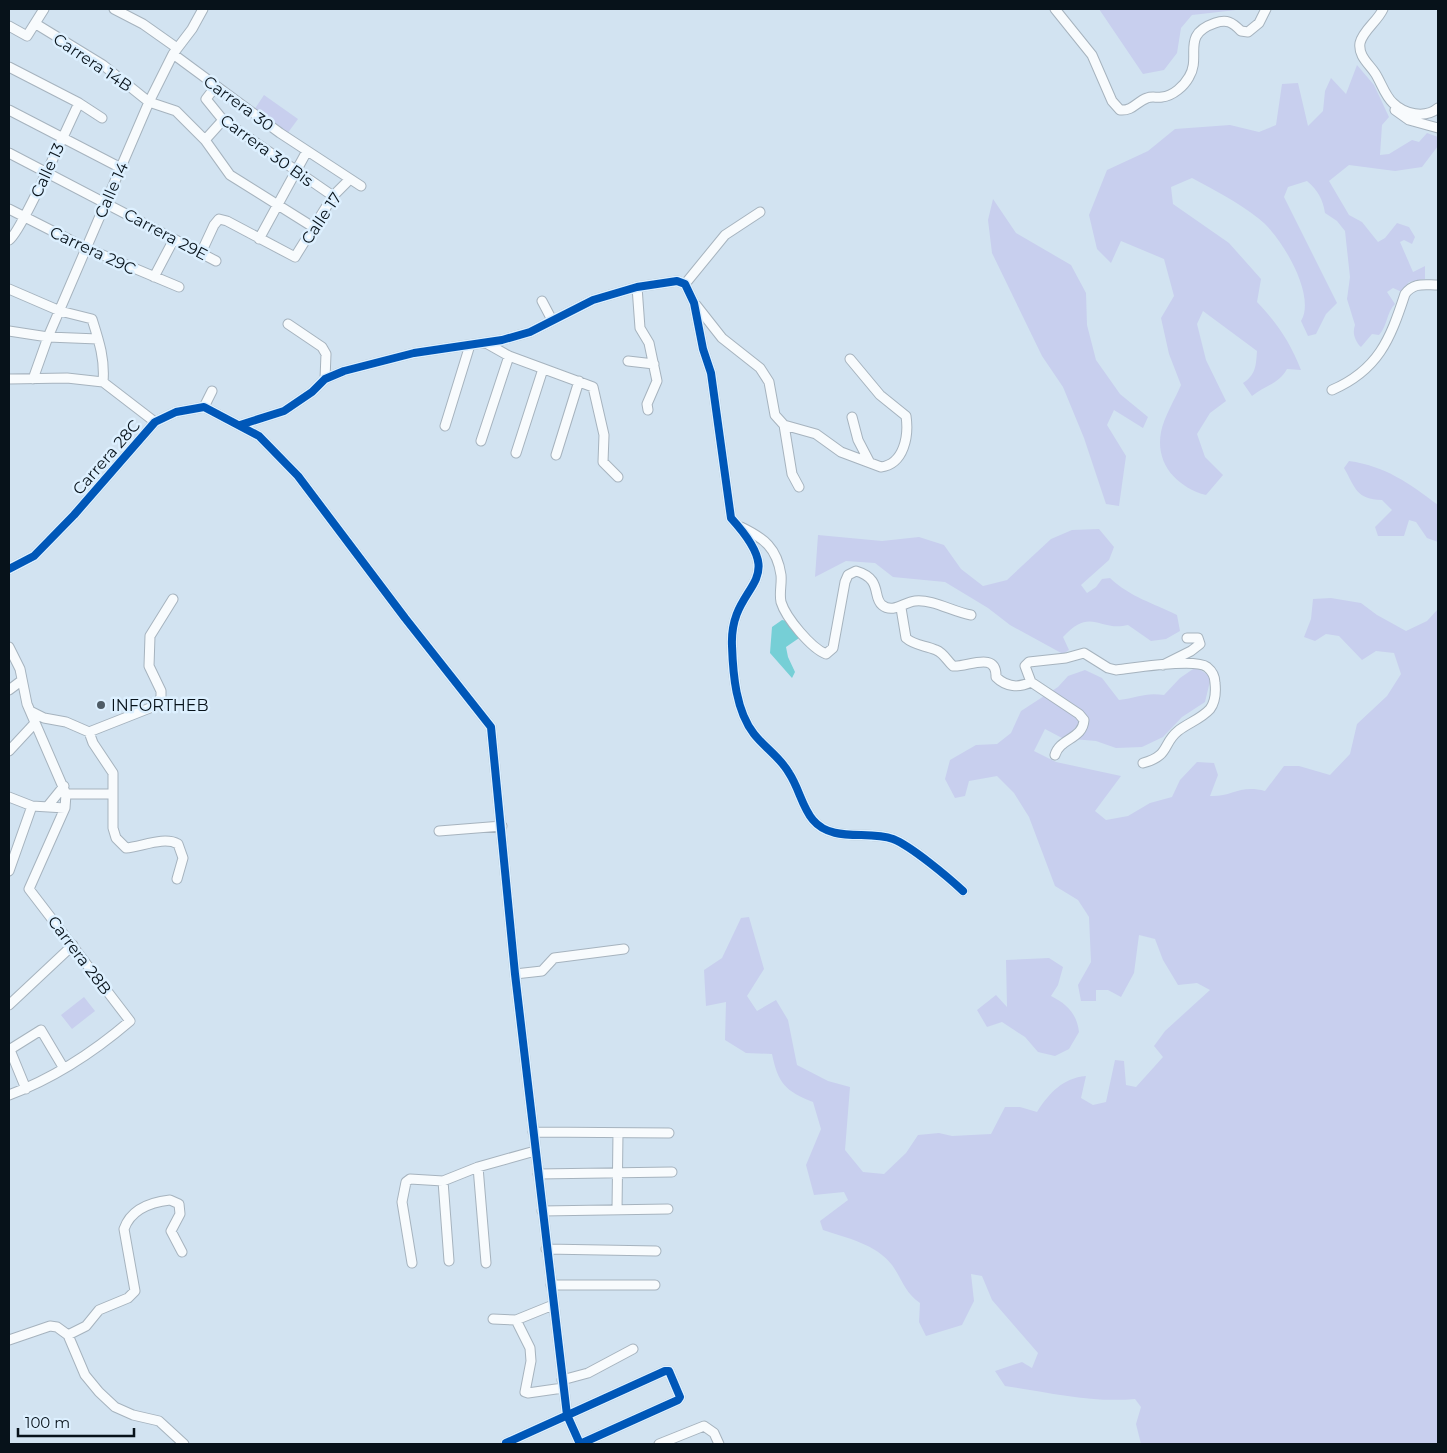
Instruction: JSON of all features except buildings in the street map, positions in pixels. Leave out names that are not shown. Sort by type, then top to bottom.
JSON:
[{"type":"street","points":[[9,26],[27,36],[44,9]]},
{"type":"street","name":"Carrera 30","points":[[114,9],[143,24],[216,86],[349,180],[361,186]]},
{"type":"street","name":"Calle 14","points":[[33,379],[48,337],[149,102],[175,51],[192,29],[202,9]]},
{"type":"street","points":[[1055,9],[1092,55],[1112,101],[1120,110],[1127,111],[1148,97],[1161,97],[1176,92],[1189,77],[1196,36],[1201,30],[1226,21],[1233,23],[1241,31],[1248,32],[1259,22],[1266,9]]},
{"type":"street","points":[[1383,9],[1374,24],[1364,35],[1360,44],[1361,55],[1372,68],[1396,110],[1402,116],[1438,128]]},
{"type":"street","name":"Carrera 14B","points":[[36,24],[103,65],[149,102]]},
{"type":"street","points":[[9,67],[79,103],[102,118]]},
{"type":"street","name":"Carrera 30 Bis","points":[[216,86],[206,99],[223,120],[295,172],[333,196]]},
{"type":"street","points":[[149,102],[176,111],[205,140],[230,175],[313,227]]},
{"type":"street","points":[[1392,102],[1402,110],[1421,115],[1433,113],[1438,108]]},
{"type":"street","name":"Calle 13","points":[[11,238],[24,217],[79,103]]},
{"type":"street","points":[[9,110],[121,168]]},
{"type":"street","points":[[205,140],[223,120]]},
{"type":"street","points":[[201,253],[214,225],[219,219],[227,221],[259,238],[307,151]]},
{"type":"street","name":"Carrera 29E","points":[[9,153],[106,201],[216,261]]},
{"type":"street","name":"Calle 17","points":[[259,238],[295,257],[333,196],[349,180]]},
{"type":"street","name":"Carrera 29C","points":[[9,209],[86,248],[179,287]]},
{"type":"street","points":[[685,284],[725,235],[760,212]]},
{"type":"street","points":[[154,278],[174,239]]},
{"type":"street","points":[[240,425],[284,410],[312,392],[325,379],[344,371],[414,353],[486,343],[530,332],[593,300],[637,287],[677,281],[685,284],[694,303],[716,401],[719,446],[731,518],[756,552],[760,569],[758,580],[738,608],[733,626],[732,645],[739,701],[745,719],[753,733],[782,762],[814,822],[826,830],[842,834],[880,835],[895,840],[944,873],[963,891]]},
{"type":"street","points":[[1332,390],[1359,376],[1384,348],[1405,294],[1410,287],[1418,284],[1438,285]]},
{"type":"street","points":[[637,287],[640,328],[649,343],[656,381],[647,404],[648,410]]},
{"type":"street","points":[[9,289],[60,311],[92,319],[104,362],[104,382]]},
{"type":"street","points":[[542,301],[552,320]]},
{"type":"street","points":[[694,303],[722,338],[760,368],[769,382],[775,415],[784,425],[816,434],[841,452],[881,467],[894,463],[901,452],[908,434],[906,416],[880,395],[850,359]]},
{"type":"street","points":[[288,324],[322,347],[326,354],[325,379]]},
{"type":"street","points":[[9,330],[48,337],[98,339]]},
{"type":"street","points":[[486,343],[509,356],[543,370],[593,387],[604,435],[603,462],[618,477]]},
{"type":"street","points":[[445,426],[470,345]]},
{"type":"street","points":[[481,441],[509,356]]},
{"type":"street","points":[[628,361],[654,364]]},
{"type":"street","points":[[516,453],[543,370]]},
{"type":"street","points":[[9,378],[67,378],[104,382],[155,422]]},
{"type":"street","points":[[556,455],[578,381]]},
{"type":"street","points":[[212,392],[204,407],[259,436],[298,476],[404,618],[491,727],[515,974],[567,1414],[580,1444],[678,1400],[680,1397],[669,1372],[665,1371],[567,1414],[506,1443]]},
{"type":"street","name":"Carrera 28C","points":[[9,569],[34,556],[74,515],[155,422],[176,412],[204,407]]},
{"type":"street","points":[[852,417],[858,440],[870,463]]},
{"type":"street","points":[[784,425],[792,474],[799,487]]},
{"type":"street","points":[[738,526],[765,540],[771,548],[782,577],[781,602],[786,613],[818,651],[826,654],[833,648],[845,582],[848,575],[856,571],[871,579],[877,588],[880,603],[884,606],[901,608],[914,601],[971,615]]},
{"type":"street","points":[[32,712],[44,718],[66,722],[89,732],[141,713],[159,702],[161,691],[149,666],[150,636],[173,599]]},
{"type":"street","points":[[901,608],[906,638],[912,643],[936,650],[944,655],[953,666],[961,668],[969,663],[984,661],[993,666],[996,671],[996,677],[1000,681],[1009,685],[1017,687],[1031,682]]},
{"type":"street","points":[[1163,666],[1200,644],[1198,638],[1187,638]]},
{"type":"street","points":[[9,647],[20,670],[27,704],[65,790],[65,808],[32,806],[9,797]]},
{"type":"street","points":[[1055,755],[1059,746],[1074,738],[1080,731],[1084,720],[1068,705],[1031,682],[1025,666],[1029,662],[1066,658],[1084,653],[1108,668],[1116,670],[1200,664],[1207,667],[1214,676],[1216,694],[1210,709],[1176,732],[1162,754],[1143,763]]},
{"type":"street","points":[[9,690],[21,681]]},
{"type":"street","points":[[9,751],[35,723]]},
{"type":"street","points":[[89,732],[93,742],[113,773],[113,828],[116,838],[126,848],[162,841],[173,841],[178,844],[183,858],[176,879]]},
{"type":"street","points":[[47,807],[65,790],[112,794]]},
{"type":"street","points":[[9,871],[12,849],[32,806]]},
{"type":"street","name":"Carrera 28B","points":[[63,1067],[99,1048],[130,1021],[29,889],[65,808]]},
{"type":"street","points":[[439,831],[502,826]]},
{"type":"street","points":[[9,1005],[73,945]]},
{"type":"street","points":[[515,974],[542,971],[554,958],[624,949]]},
{"type":"street","points":[[9,1095],[26,1089],[63,1067],[42,1030],[9,1050],[26,1089]]},
{"type":"street","points":[[533,1132],[669,1133]]},
{"type":"street","points":[[618,1133],[618,1210]]},
{"type":"street","points":[[412,1263],[402,1202],[403,1186],[410,1179],[443,1181],[478,1167],[536,1151]]},
{"type":"street","points":[[478,1167],[486,1263]]},
{"type":"street","points":[[538,1174],[672,1172]]},
{"type":"street","points":[[443,1181],[449,1261]]},
{"type":"street","points":[[68,1335],[86,1326],[99,1310],[128,1298],[135,1291],[124,1229],[126,1224],[142,1208],[170,1200],[179,1204],[180,1214],[171,1231],[182,1252]]},
{"type":"street","points":[[542,1212],[668,1209]]},
{"type":"street","points":[[546,1249],[656,1250]]},
{"type":"street","points":[[551,1285],[655,1285]]},
{"type":"street","points":[[493,1319],[516,1320],[553,1306]]},
{"type":"street","points":[[516,1320],[530,1348],[532,1361],[525,1392],[528,1393],[562,1384],[588,1373],[633,1349]]},
{"type":"street","points":[[9,1340],[50,1326],[57,1327],[68,1335],[85,1376],[115,1407],[133,1415],[160,1420],[184,1444]]},
{"type":"street","points":[[659,1444],[704,1426],[714,1433],[719,1444]]},
{"type":"shaded area","points":[[1099,9],[1245,9],[1192,15],[1181,28],[1177,53],[1164,70],[1143,74]]},
{"type":"shaded area","points":[[1357,65],[1374,85],[1389,117],[1382,125],[1380,155],[1389,154],[1412,140],[1419,142],[1427,133],[1438,137],[1438,146],[1422,167],[1395,171],[1349,165],[1329,181],[1349,215],[1362,222],[1378,242],[1385,238],[1397,223],[1409,227],[1415,237],[1412,244],[1404,240],[1400,242],[1413,272],[1425,266],[1425,279],[1409,282],[1402,292],[1393,288],[1387,292],[1395,304],[1379,335],[1372,334],[1361,347],[1355,337],[1355,325],[1347,299],[1350,277],[1345,231],[1337,221],[1325,213],[1319,196],[1307,181],[1288,187],[1284,197],[1337,303],[1326,314],[1316,334],[1308,336],[1301,321],[1305,310],[1300,281],[1285,251],[1267,226],[1226,196],[1192,178],[1171,187],[1173,204],[1229,243],[1261,279],[1257,302],[1282,333],[1301,370],[1287,369],[1280,378],[1252,396],[1243,383],[1253,373],[1256,365],[1257,351],[1203,311],[1197,324],[1206,360],[1226,401],[1210,413],[1197,434],[1205,457],[1223,475],[1206,495],[1195,491],[1177,480],[1165,464],[1161,454],[1162,426],[1181,385],[1169,354],[1161,318],[1174,296],[1164,259],[1121,241],[1111,263],[1097,249],[1089,215],[1107,170],[1148,151],[1175,129],[1230,125],[1259,132],[1276,125],[1282,84],[1298,83],[1308,126],[1323,111],[1325,91],[1331,78],[1346,94]]},
{"type":"shaded area","points":[[264,95],[298,119],[287,134],[254,110]]},
{"type":"shaded area","points":[[993,199],[1016,233],[1071,265],[1086,293],[1087,325],[1096,360],[1120,394],[1148,417],[1143,428],[1114,410],[1107,425],[1126,456],[1119,506],[1106,504],[1084,438],[1063,387],[1042,356],[992,253],[988,220]]},
{"type":"shaded area","points":[[1349,461],[1362,463],[1385,471],[1438,505],[1438,542],[1427,538],[1416,522],[1409,520],[1404,536],[1378,536],[1375,527],[1392,510],[1382,500],[1367,498],[1358,492],[1344,468]]},
{"type":"shaded area","points":[[1099,529],[1114,547],[1109,560],[1081,585],[1087,593],[1096,587],[1102,579],[1110,578],[1134,595],[1177,615],[1180,631],[1166,639],[1151,641],[1128,625],[1118,626],[1088,621],[1073,628],[1063,637],[1069,650],[1063,654],[1010,625],[988,608],[945,582],[893,577],[875,563],[846,561],[815,577],[818,535],[882,541],[919,537],[944,545],[961,569],[983,586],[1007,580],[1051,539],[1072,530]]},
{"type":"shaded area","points":[[1331,598],[1361,603],[1377,615],[1406,631],[1427,621],[1438,609],[1438,1444],[1141,1444],[1136,1424],[1141,1407],[1135,1399],[1103,1400],[1005,1386],[995,1371],[1022,1362],[1032,1368],[1038,1353],[992,1300],[982,1276],[971,1274],[974,1301],[962,1325],[926,1336],[919,1322],[920,1303],[907,1290],[892,1265],[878,1252],[869,1247],[823,1230],[820,1221],[848,1200],[844,1192],[814,1195],[806,1165],[821,1129],[813,1102],[789,1090],[784,1085],[777,1072],[772,1054],[746,1053],[725,1040],[726,1002],[706,1006],[704,970],[722,958],[741,918],[749,917],[764,969],[747,996],[757,1011],[776,1000],[788,1020],[797,1065],[828,1081],[850,1087],[845,1150],[863,1172],[884,1174],[906,1153],[918,1135],[939,1133],[952,1136],[991,1134],[1005,1107],[1020,1107],[1037,1112],[1057,1088],[1078,1077],[1086,1076],[1081,1098],[1093,1105],[1106,1102],[1115,1060],[1124,1061],[1126,1085],[1136,1087],[1163,1057],[1154,1046],[1165,1031],[1210,990],[1197,983],[1178,985],[1163,960],[1155,939],[1139,935],[1134,973],[1121,997],[1108,990],[1096,990],[1096,1001],[1081,1001],[1078,985],[1091,962],[1089,917],[1078,900],[1055,886],[1029,817],[1014,793],[997,776],[969,781],[965,796],[955,798],[945,779],[950,760],[976,745],[997,744],[1011,733],[1021,711],[1058,687],[1068,676],[1085,670],[1102,678],[1119,700],[1146,695],[1164,695],[1180,678],[1196,667],[1211,677],[1205,702],[1182,717],[1163,737],[1142,747],[1116,748],[1096,741],[1062,738],[1045,729],[1034,751],[1056,762],[1121,776],[1095,811],[1106,820],[1128,816],[1150,803],[1172,797],[1180,780],[1197,762],[1214,763],[1218,775],[1210,796],[1249,789],[1265,791],[1284,766],[1299,766],[1330,775],[1350,754],[1357,724],[1387,696],[1401,674],[1394,653],[1376,651],[1362,660],[1339,636],[1326,634],[1315,641],[1304,637],[1311,619],[1313,599]]},
{"type":"shaded area","points":[[1049,958],[1063,967],[1058,985],[1051,996],[1062,1002],[1070,1010],[1076,1020],[1079,1032],[1069,1049],[1055,1056],[1038,1052],[1025,1037],[1002,1022],[987,1027],[977,1010],[996,995],[1007,1007],[1006,960]]},
{"type":"shaded area","points":[[84,997],[95,1011],[72,1029],[61,1015]]},
{"type":"water","points":[[782,620],[787,621],[802,636],[786,647],[788,657],[795,672],[792,678],[770,653],[772,627]]},
{"type":"cycle path","points":[[240,425],[284,411],[312,392],[325,379],[344,371],[414,353],[502,340],[530,332],[593,300],[637,287],[677,281],[685,284],[694,303],[703,349],[711,373],[731,518],[749,541],[757,558],[758,571],[754,583],[739,608],[734,624],[732,646],[733,669],[739,704],[743,715],[754,734],[785,767],[809,815],[821,827],[840,834],[873,835],[893,839],[919,855],[963,891]]},
{"type":"cycle path","points":[[9,569],[34,556],[74,515],[155,422],[176,412],[204,407],[259,436],[298,476],[405,618],[491,727],[515,974],[567,1415],[580,1444],[678,1400],[680,1397],[669,1371],[665,1371],[506,1443]]},
{"type":"place","name":"INFORTHEB","points":[[101,705]]}]
